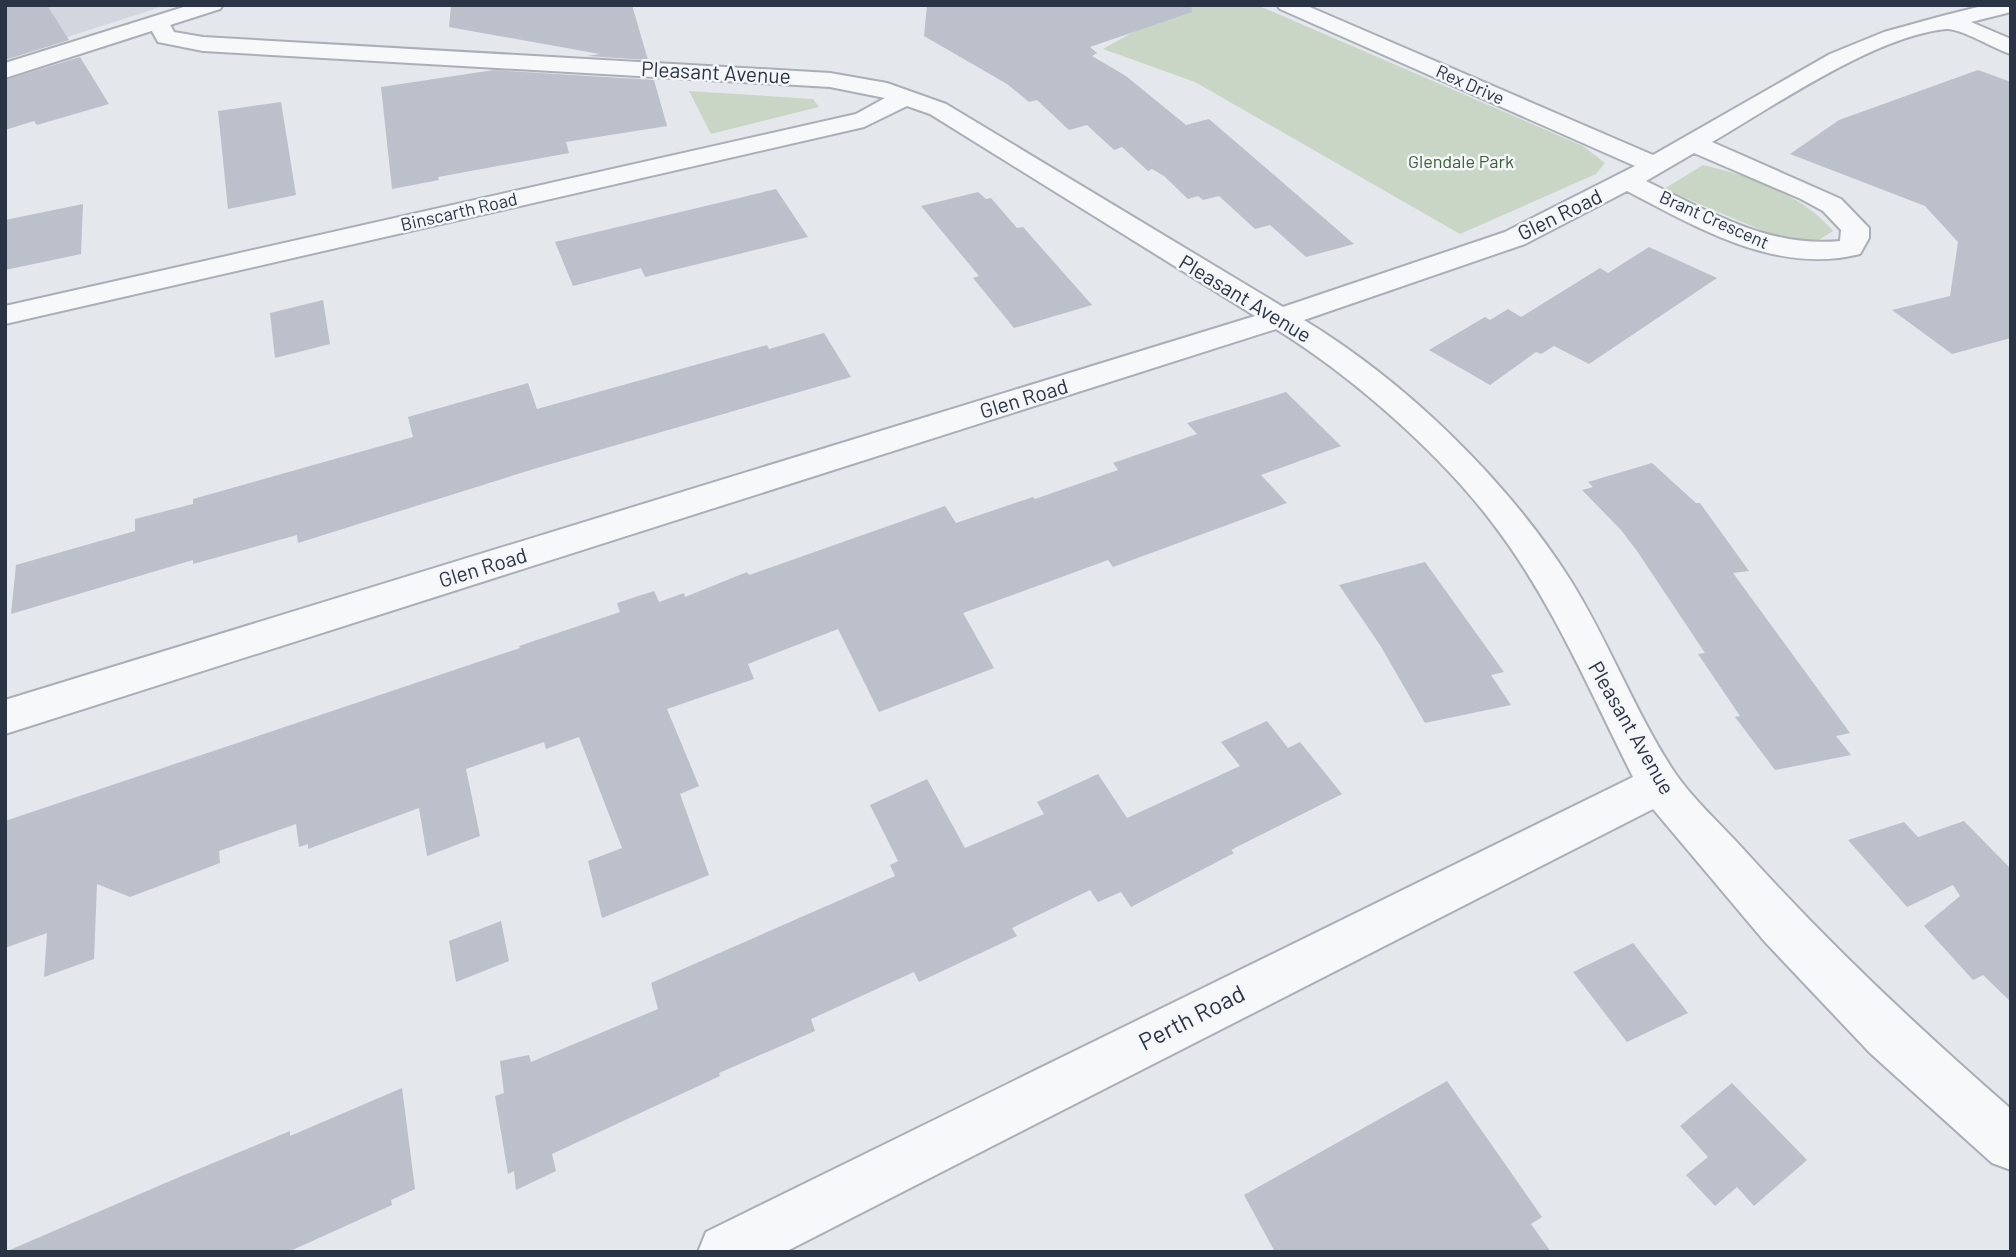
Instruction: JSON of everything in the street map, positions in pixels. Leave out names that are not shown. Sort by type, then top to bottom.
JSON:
[{"type":"street","points":[[5,71],[213,5]]},
{"type":"street","name":"Rex Drive","points":[[1287,5],[1641,173]]},
{"type":"street","name":"Glen Road","points":[[5,717],[1278,319],[1514,237],[1694,144],[1838,59],[1892,37],[2011,5]]},
{"type":"street","points":[[1950,22],[2011,47]]},
{"type":"street","name":"Pleasant Avenue","points":[[159,24],[166,37],[190,43],[830,80],[907,96],[938,109],[1315,340],[1427,430],[1506,515],[1558,592],[1659,785],[1782,926],[1878,1025],[2011,1144]]},
{"type":"street","name":"Binscarth Road","points":[[5,316],[864,120],[907,96]]},
{"type":"street","name":"Brant Crescent","points":[[1641,173],[1759,244],[1800,253],[1850,248],[1856,238],[1855,228],[1832,205],[1694,144]]},
{"type":"street","name":"Perth Road","points":[[726,1252],[1659,785]]},
{"type":"shaded area","points":[[5,5],[167,5],[5,57]]},
{"type":"green space","name":"Glendale Park","points":[[1181,5],[1257,5],[1583,146],[1605,163],[1596,174],[1460,234],[1195,82],[1103,49]]},
{"type":"green space","points":[[689,91],[813,99],[819,107],[711,134]]},
{"type":"green space","points":[[1703,165],[1738,174],[1774,188],[1806,207],[1833,231],[1817,241],[1780,238],[1664,189]]},
{"type":"building","points":[[5,5],[47,5],[69,40],[5,60]]},
{"type":"building","points":[[451,5],[632,5],[648,60],[587,56],[600,54],[449,27]]},
{"type":"building","points":[[927,5],[1191,5],[1192,12],[1090,47],[1097,53],[1092,56],[1126,76],[1186,125],[1209,119],[1354,244],[1306,257],[1270,225],[1255,229],[1219,196],[1203,200],[1198,196],[1188,199],[1164,176],[1152,169],[1148,171],[1122,147],[1114,150],[1087,125],[1069,130],[1037,100],[1029,102],[1007,84],[924,36]]},
{"type":"building","points":[[80,57],[109,104],[37,125],[34,121],[5,130],[5,80]]},
{"type":"building","points":[[494,70],[654,80],[667,126],[566,142],[569,153],[438,177],[439,180],[392,189],[381,87]]},
{"type":"building","points":[[1978,70],[2011,82],[2011,338],[1952,354],[1892,310],[1950,296],[1958,242],[1925,206],[1790,154],[1839,120]]},
{"type":"building","points":[[281,102],[296,195],[228,209],[218,111]]},
{"type":"building","points":[[776,189],[808,237],[645,277],[641,268],[573,286],[555,242]]},
{"type":"building","points":[[978,192],[986,199],[991,198],[1017,228],[1023,227],[1092,305],[1014,328],[973,278],[979,276],[921,206]]},
{"type":"building","points":[[83,204],[81,254],[5,270],[5,220]]},
{"type":"building","points":[[1649,247],[1717,278],[1589,364],[1554,346],[1541,354],[1536,352],[1490,385],[1429,350],[1485,317],[1490,320],[1508,309],[1521,317],[1600,268],[1608,273]]},
{"type":"building","points":[[323,300],[330,344],[275,358],[270,313]]},
{"type":"building","points":[[824,333],[851,377],[537,468],[298,543],[297,535],[193,564],[193,560],[11,614],[16,565],[135,531],[135,519],[193,504],[193,499],[413,437],[408,417],[528,383],[537,409],[767,345],[769,349]]},
{"type":"building","points":[[1286,392],[1341,446],[1261,475],[1287,503],[1113,567],[1108,560],[963,613],[994,668],[879,712],[838,629],[748,664],[754,679],[667,709],[699,786],[680,794],[709,875],[602,918],[588,861],[622,848],[579,737],[546,749],[544,742],[466,769],[480,836],[427,856],[419,808],[308,849],[308,844],[299,847],[296,824],[219,851],[220,863],[130,897],[97,884],[94,959],[44,977],[47,933],[5,948],[5,821],[520,648],[519,646],[620,612],[617,603],[654,591],[659,602],[684,593],[685,597],[747,572],[749,575],[945,506],[956,523],[1033,497],[1035,499],[1118,470],[1113,463],[1197,434],[1187,423]]},
{"type":"building","points":[[1652,463],[1696,503],[1700,503],[1749,571],[1733,573],[1850,733],[1836,736],[1851,755],[1775,770],[1735,717],[1740,716],[1698,654],[1705,653],[1637,551],[1621,530],[1582,490],[1593,487],[1588,482]]},
{"type":"building","points":[[1425,562],[1504,672],[1491,675],[1511,705],[1425,723],[1380,645],[1339,585]]},
{"type":"building","points":[[1267,721],[1288,748],[1300,742],[1342,794],[1231,850],[1234,853],[1131,907],[1121,892],[1098,902],[1090,890],[1012,928],[1017,936],[919,982],[914,972],[811,1019],[815,1031],[719,1073],[720,1076],[552,1154],[556,1171],[516,1190],[514,1171],[508,1174],[495,1096],[504,1093],[500,1061],[529,1055],[531,1062],[658,1009],[651,983],[895,876],[890,865],[898,861],[870,805],[927,779],[965,848],[1044,814],[1037,802],[1098,774],[1127,818],[1240,766],[1221,742]]},
{"type":"building","points":[[1964,821],[2011,869],[2011,1002],[1983,975],[1973,980],[1924,926],[1960,896],[1953,885],[1907,907],[1848,840],[1904,822],[1918,837]]},
{"type":"building","points":[[501,921],[509,961],[456,982],[449,941]]},
{"type":"building","points":[[1633,943],[1688,1013],[1627,1042],[1573,972]]},
{"type":"building","points":[[1447,1081],[1542,1217],[1531,1224],[1551,1252],[1275,1252],[1244,1195]]},
{"type":"building","points":[[1732,1083],[1807,1160],[1754,1206],[1737,1187],[1715,1206],[1686,1175],[1708,1157],[1680,1126]]},
{"type":"building","points":[[402,1088],[415,1189],[391,1200],[392,1205],[288,1252],[5,1252],[290,1131],[290,1136]]}]
